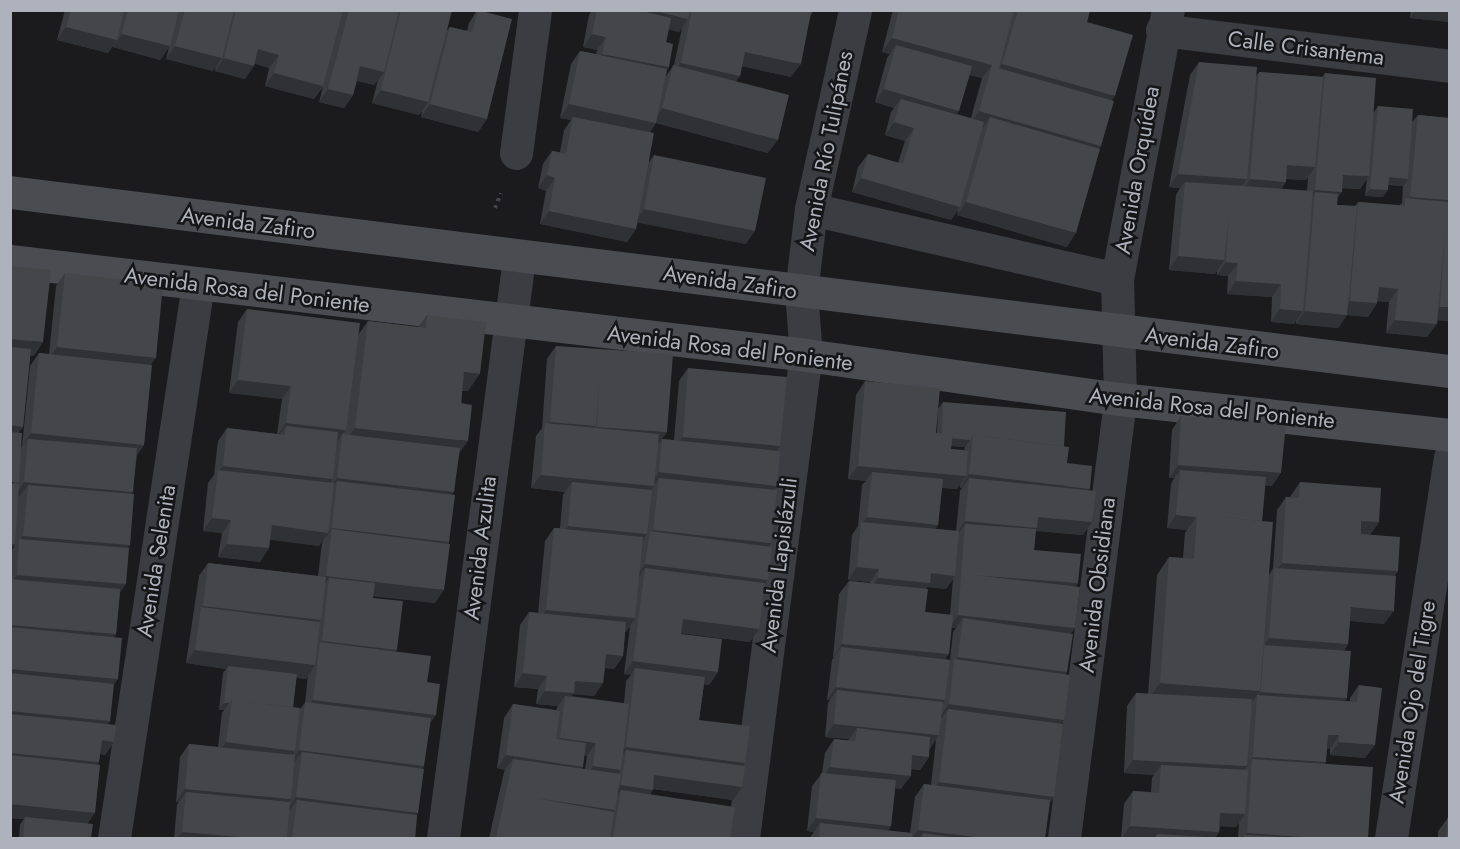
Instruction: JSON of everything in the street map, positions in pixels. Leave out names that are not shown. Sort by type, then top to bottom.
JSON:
[{"type":"street","points":[[516,153],[535,10]]},
{"type":"street","name":"Avenida Río Tulipánes","points":[[801,292],[811,209],[855,10]]},
{"type":"street","name":"Calle Crisantema","points":[[1165,20],[1449,66]]},
{"type":"street","name":"Avenida Orquídea","points":[[1120,332],[1117,279],[1165,20]]},
{"type":"street","name":"Avenida Zafiro","points":[[10,192],[478,253],[1449,371]]},
{"type":"street","points":[[811,209],[1117,279]]},
{"type":"street","name":"Avenida Azulita","points":[[443,838],[519,258]]},
{"type":"street","name":"Avenida Rosa del Poniente","points":[[10,261],[509,323],[806,355],[1120,399],[1449,435]]},
{"type":"street","name":"Avenida Selenita","points":[[114,838],[198,284]]},
{"type":"street","name":"Avenida Lapislázuli","points":[[743,838],[806,355],[801,292]]},
{"type":"street","name":"Avenida Obsidiana","points":[[1064,838],[1120,399],[1120,332]]},
{"type":"street","name":"Avenida Ojo del Tigre","points":[[1391,838],[1449,458]]},
{"type":"path","points":[[478,253],[516,153]]},
{"type":"building","points":[[71,10],[124,10],[117,40],[66,27]]},
{"type":"building","points":[[128,10],[179,10],[170,46],[122,34]]},
{"type":"building","points":[[185,10],[234,10],[222,58],[175,46]]},
{"type":"building","points":[[236,10],[343,10],[323,86],[274,73],[279,55],[258,49],[254,66],[224,58]]},
{"type":"building","points":[[349,10],[399,10],[384,72],[360,66],[353,95],[328,89]]},
{"type":"building","points":[[401,10],[452,10],[428,102],[381,90]]},
{"type":"building","points":[[478,10],[512,19],[487,119],[430,104],[450,27],[472,32]]},
{"type":"building","points":[[597,10],[638,10],[671,18],[666,42],[673,44],[669,67],[602,54],[606,37],[592,34]]},
{"type":"building","points":[[651,10],[690,10],[688,19]]},
{"type":"building","points":[[692,10],[804,10],[811,12],[801,64],[745,52],[740,76],[681,63]]},
{"type":"building","points":[[899,10],[1014,10],[999,68],[1114,101],[1101,146],[979,111],[992,65],[892,38]]},
{"type":"building","points":[[1018,10],[1090,10],[1087,22],[1133,35],[1115,96],[1002,64]]},
{"type":"building","points":[[896,45],[972,66],[959,111],[884,89]]},
{"type":"building","points":[[580,51],[667,69],[656,123],[569,104]]},
{"type":"building","points":[[1199,62],[1257,67],[1247,179],[1178,174]]},
{"type":"building","points":[[673,65],[789,95],[778,140],[662,108]]},
{"type":"building","points":[[1259,72],[1323,77],[1315,167],[1287,165],[1286,182],[1250,179]]},
{"type":"building","points":[[1325,73],[1376,78],[1369,176],[1343,175],[1342,192],[1315,190]]},
{"type":"building","points":[[901,99],[984,122],[960,207],[861,178],[868,154],[903,164],[914,128],[894,122]]},
{"type":"building","points":[[1378,106],[1413,109],[1408,179],[1389,177],[1388,190],[1370,189]]},
{"type":"building","points":[[1418,115],[1449,118],[1449,200],[1410,197]]},
{"type":"building","points":[[573,117],[654,133],[636,229],[549,211],[555,178],[547,175],[552,151],[566,154]]},
{"type":"building","points":[[990,117],[1100,149],[1076,233],[966,202]]},
{"type":"building","points":[[654,155],[766,178],[755,231],[644,209]]},
{"type":"building","points":[[1185,182],[1313,191],[1303,311],[1280,309],[1281,284],[1236,281],[1238,263],[1226,262],[1229,217],[1224,260],[1178,256]]},
{"type":"building","points":[[1315,192],[1338,194],[1337,205],[1357,206],[1347,315],[1305,311]]},
{"type":"building","points":[[1405,198],[1449,202],[1449,307],[1440,307],[1445,231],[1437,324],[1395,320],[1398,289],[1379,287],[1377,303],[1350,301],[1358,202],[1405,206]]},
{"type":"building","points":[[10,266],[51,270],[43,342],[10,339]]},
{"type":"building","points":[[65,273],[163,284],[156,358],[57,347]]},
{"type":"building","points":[[247,309],[360,323],[346,430],[286,423],[291,386],[238,380]]},
{"type":"building","points":[[427,315],[486,322],[480,374],[464,372],[461,403],[472,405],[468,441],[355,428],[368,321],[426,328]]},
{"type":"building","points":[[556,346],[673,354],[667,432],[597,427],[599,382],[596,426],[550,422]]},
{"type":"building","points":[[10,347],[31,349],[23,427],[10,425]]},
{"type":"building","points":[[39,353],[152,365],[144,445],[31,433]]},
{"type":"building","points":[[688,368],[787,377],[780,446],[683,437]]},
{"type":"building","points":[[865,381],[940,388],[936,433],[953,435],[951,449],[968,451],[966,476],[858,466]]},
{"type":"building","points":[[943,402],[1066,412],[1064,446],[973,435],[970,440],[952,438],[953,435],[942,434]]},
{"type":"building","points":[[1181,416],[1286,424],[1281,473],[1178,465]]},
{"type":"building","points":[[545,423],[659,434],[654,486],[541,475]]},
{"type":"building","points":[[286,426],[338,432],[333,479],[223,466],[227,428],[285,435]]},
{"type":"building","points":[[10,432],[22,433],[19,482],[10,482]]},
{"type":"building","points":[[342,434],[460,448],[454,492],[337,478]]},
{"type":"building","points":[[973,435],[1069,447],[1067,463],[1092,466],[1090,489],[969,474]]},
{"type":"building","points":[[28,439],[137,448],[133,492],[24,482]]},
{"type":"building","points":[[662,439],[780,451],[777,486],[659,472]]},
{"type":"building","points":[[218,470],[334,483],[328,533],[272,525],[269,548],[227,544],[231,520],[212,518]]},
{"type":"building","points":[[1180,470],[1266,477],[1262,521],[1176,515]]},
{"type":"building","points":[[872,472],[943,479],[938,525],[867,517]]},
{"type":"building","points":[[659,478],[777,490],[771,543],[653,530]]},
{"type":"building","points":[[969,478],[1096,491],[1092,522],[1038,517],[1037,528],[965,521]]},
{"type":"building","points":[[337,481],[455,495],[449,542],[332,528]]},
{"type":"building","points":[[572,482],[652,490],[647,534],[568,526]]},
{"type":"building","points":[[1300,482],[1381,488],[1379,522],[1361,521],[1361,534],[1400,537],[1398,571],[1282,563],[1286,497],[1299,498]]},
{"type":"building","points":[[10,483],[19,484],[15,544],[10,544]]},
{"type":"building","points":[[28,485],[134,494],[130,545],[23,536]]},
{"type":"building","points":[[1197,515],[1273,522],[1260,691],[1160,683],[1169,557],[1194,559]]},
{"type":"building","points":[[861,522],[959,531],[955,576],[931,573],[930,583],[878,578],[879,569],[857,567]]},
{"type":"building","points":[[965,524],[1036,529],[1034,550],[1081,554],[1078,583],[974,575],[1080,587],[1075,628],[958,615]]},
{"type":"building","points":[[554,528],[643,537],[635,618],[546,610]]},
{"type":"building","points":[[332,529],[450,544],[444,590],[326,576]]},
{"type":"building","points":[[650,531],[772,547],[768,580],[645,564]]},
{"type":"building","points":[[19,539],[129,548],[126,584],[17,575]]},
{"type":"building","points":[[208,563],[326,577],[321,620],[203,606]]},
{"type":"building","points":[[645,568],[765,583],[759,629],[683,619],[681,634],[722,639],[718,672],[633,661]]},
{"type":"building","points":[[1274,568],[1396,576],[1394,611],[1351,607],[1348,644],[1269,638]]},
{"type":"building","points":[[329,578],[375,583],[373,598],[403,601],[397,650],[322,641]]},
{"type":"building","points":[[10,579],[120,589],[116,634],[10,625]]},
{"type":"building","points":[[849,581],[928,589],[925,612],[953,615],[949,654],[842,644]]},
{"type":"building","points":[[201,607],[320,622],[315,665],[195,650]]},
{"type":"building","points":[[529,612],[626,622],[623,656],[606,654],[603,683],[575,681],[574,693],[545,691],[547,676],[523,673]]},
{"type":"building","points":[[963,618],[1073,634],[1067,672],[958,657]]},
{"type":"building","points":[[10,627],[122,638],[118,679],[10,669]]},
{"type":"building","points":[[320,642],[431,656],[427,682],[440,684],[436,715],[313,700]]},
{"type":"building","points":[[1264,645],[1351,651],[1347,698],[1261,692]]},
{"type":"building","points":[[841,647],[950,660],[945,700],[836,687]]},
{"type":"building","points":[[954,659],[1070,675],[1064,720],[949,704]]},
{"type":"building","points":[[228,666],[297,674],[293,707],[232,700],[224,703]]},
{"type":"building","points":[[635,668],[705,677],[699,720],[750,726],[745,763],[626,747]]},
{"type":"building","points":[[10,673],[114,684],[110,721],[10,711]]},
{"type":"building","points":[[1359,685],[1382,688],[1375,745],[1339,742],[1339,735],[1328,735],[1326,762],[1253,757],[1257,695],[1357,702]]},
{"type":"building","points":[[837,690],[943,702],[939,735],[834,724]]},
{"type":"building","points":[[1136,693],[1252,699],[1247,766],[1133,760]]},
{"type":"building","points":[[565,696],[629,704],[621,770],[593,766],[596,743],[560,738]]},
{"type":"building","points":[[232,700],[300,708],[295,751],[226,742]]},
{"type":"building","points":[[305,702],[431,718],[424,766],[299,750]]},
{"type":"building","points":[[513,704],[560,711],[556,739],[586,743],[583,767],[506,755]]},
{"type":"building","points":[[948,709],[1063,724],[1054,797],[939,782]]},
{"type":"building","points":[[10,714],[116,725],[114,742],[102,740],[99,762],[10,753]]},
{"type":"building","points":[[857,728],[930,737],[929,757],[912,755],[911,776],[830,767],[834,739],[855,741]]},
{"type":"building","points":[[189,744],[295,755],[291,799],[185,789]]},
{"type":"building","points":[[626,750],[745,766],[742,787],[654,775],[653,790],[621,785]]},
{"type":"building","points":[[302,752],[424,769],[418,813],[296,797]]},
{"type":"building","points":[[10,755],[100,765],[95,813],[10,804]]},
{"type":"building","points":[[513,759],[621,774],[615,810],[535,798],[614,812],[610,838],[496,838]]},
{"type":"building","points":[[1252,759],[1373,767],[1368,838],[1317,838],[1247,833]]},
{"type":"building","points":[[1161,765],[1248,770],[1245,814],[1220,813],[1219,832],[1130,826],[1133,791],[1159,793]]},
{"type":"building","points":[[821,773],[896,780],[891,826],[816,818]]},
{"type":"building","points":[[924,784],[1050,800],[1045,838],[984,838],[918,830]]},
{"type":"building","points":[[621,790],[735,807],[730,838],[613,837]]},
{"type":"building","points":[[186,792],[290,802],[287,838],[251,838],[182,832]]},
{"type":"building","points":[[297,800],[417,815],[415,838],[292,838]]},
{"type":"building","points":[[25,817],[93,824],[91,838],[23,838]]},
{"type":"building","points":[[1447,818],[1449,818],[1449,838],[1446,838]]},
{"type":"building","points":[[820,823],[912,833],[912,838],[819,838]]},
{"type":"building","points":[[923,833],[959,838],[922,838]]},
{"type":"building","points":[[1157,834],[1223,838],[1156,838]]},
{"type":"building","points":[[1244,835],[1308,838],[1244,838]]}]
